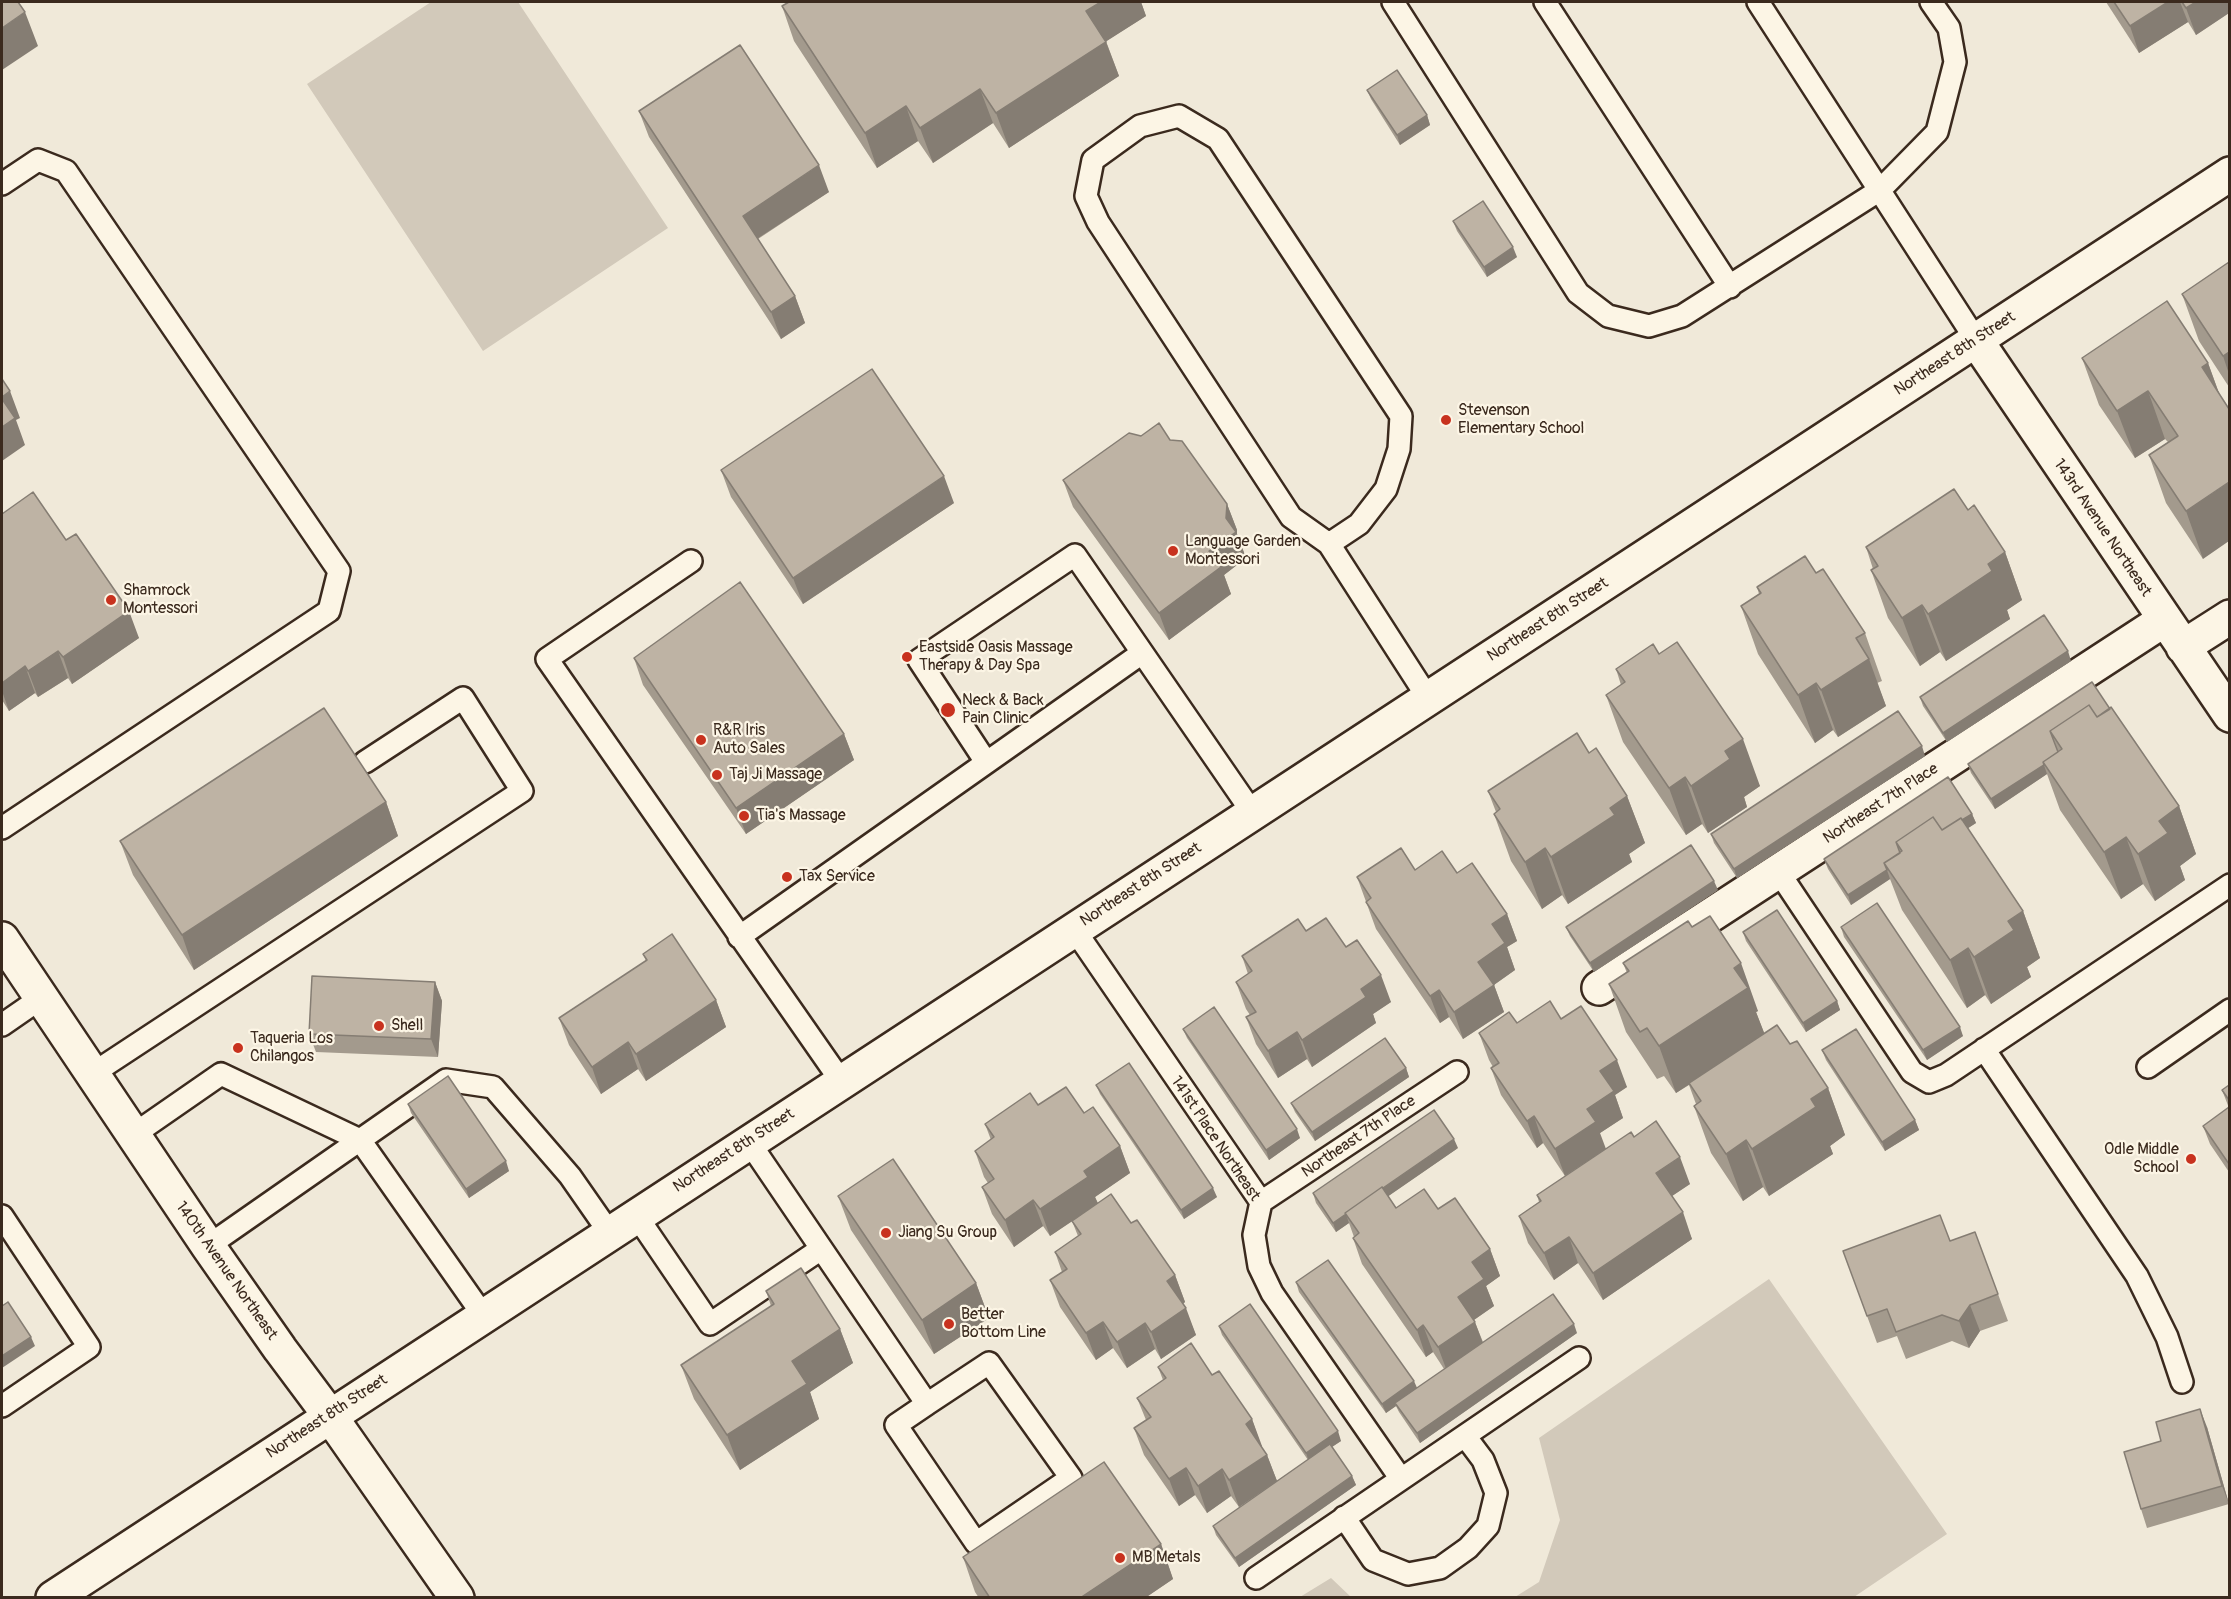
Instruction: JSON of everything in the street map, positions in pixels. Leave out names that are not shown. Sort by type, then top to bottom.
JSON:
[{"type":"main road","name":"Northeast 8th Street","points":[[53,1598],[2229,174]]},
{"type":"main road","name":"143rd Avenue Northeast","points":[[1976,340],[2229,715]]},
{"type":"main road","points":[[2183,647],[2229,617]]},
{"type":"main road","name":"Northeast 7th Place","points":[[1599,988],[2164,620]]},
{"type":"main road","name":"140th Avenue Northeast","points":[[2,939],[208,1246],[457,1598]]},
{"type":"lane","points":[[1393,2],[1578,293],[1608,316],[1649,326],[1682,316],[1881,190],[1936,132],[1955,62],[1949,28],[1931,2]]},
{"type":"lane","points":[[1545,2],[1730,286]]},
{"type":"lane","points":[[1758,2],[1976,340]]},
{"type":"lane","points":[[1329,544],[1359,524],[1386,489],[1399,449],[1401,416],[1218,139],[1179,116],[1140,126],[1093,160],[1086,196],[1098,222],[1291,517],[1329,544],[1428,698]]},
{"type":"lane","points":[[2,184],[38,160],[66,171],[339,571],[329,611],[2,828]]},
{"type":"lane","points":[[986,762],[919,660],[1075,555],[1252,813]]},
{"type":"lane","points":[[691,561],[547,659],[841,1082]]},
{"type":"lane","points":[[739,937],[1142,653]]},
{"type":"lane","points":[[92,1074],[522,791],[462,698],[365,762]]},
{"type":"lane","points":[[1778,872],[1912,1072],[1929,1082],[1946,1075],[2229,885]]},
{"type":"lane","name":"141st Place Northeast","points":[[1074,929],[1261,1202],[1254,1235],[1259,1266],[1272,1293],[1401,1479]]},
{"type":"lane","points":[[2,1024],[41,998]]},
{"type":"lane","points":[[2148,1067],[2229,1010]]},
{"type":"lane","points":[[1984,1049],[2137,1276],[2167,1337],[2182,1383]]},
{"type":"lane","name":"Northeast 7th Place","points":[[1261,1202],[1457,1072]]},
{"type":"lane","points":[[133,1135],[221,1074],[360,1140],[483,1315]]},
{"type":"lane","points":[[208,1246],[446,1080],[493,1087],[570,1176],[623,1224],[710,1324],[821,1249]]},
{"type":"lane","points":[[749,1142],[927,1404]]},
{"type":"lane","points":[[2,1216],[89,1347],[2,1406]]},
{"type":"lane","points":[[1256,1578],[1579,1358]]},
{"type":"lane","points":[[989,1363],[1071,1478],[976,1543],[896,1425],[927,1404],[989,1363]]},
{"type":"lane","points":[[1344,1517],[1373,1560],[1408,1574],[1440,1568],[1468,1548],[1488,1526],[1496,1493],[1483,1460],[1465,1436]]},
{"type":"shaded area","points":[[431,2],[518,2],[668,228],[483,351],[307,84]]},
{"type":"shaded area","points":[[1769,1279],[1947,1534],[1854,1597],[1515,1597],[1539,1582],[1560,1520],[1539,1438]]},
{"type":"shaded area","points":[[1331,1578],[1351,1597],[1300,1597]]},
{"type":"building","points":[[2,2],[18,2],[25,12],[2,28]]},
{"type":"building","points":[[789,2],[1101,2],[1086,11],[1106,42],[996,113],[980,89],[920,128],[906,106],[865,133],[782,6]]},
{"type":"building","points":[[2114,2],[2168,2],[2130,26]]},
{"type":"building","points":[[2182,2],[2196,2],[2186,8]]},
{"type":"building","points":[[740,45],[819,165],[743,216],[795,296],[771,312],[639,111]]},
{"type":"building","points":[[1397,70],[1427,115],[1397,135],[1367,90]]},
{"type":"building","points":[[1483,201],[1513,247],[1484,267],[1453,221]]},
{"type":"building","points":[[2229,262],[2229,352],[2223,356],[2182,294]]},
{"type":"building","points":[[2167,301],[2208,363],[2202,367],[2229,409],[2229,482],[2186,511],[2149,455],[2178,436],[2148,391],[2117,411],[2082,358]]},
{"type":"building","points":[[872,369],[944,476],[793,578],[721,470]]},
{"type":"building","points":[[2,379],[10,391],[2,397]]},
{"type":"building","points":[[2,399],[15,418],[2,427]]},
{"type":"building","name":"Language Garden Montessori","points":[[1159,423],[1170,440],[1182,441],[1227,504],[1226,518],[1236,532],[1209,551],[1221,567],[1159,613],[1063,480],[1129,433],[1141,436]]},
{"type":"building","points":[[1954,489],[1968,510],[1974,505],[2005,552],[1988,564],[1992,571],[1928,614],[1922,605],[1902,618],[1871,570],[1878,566],[1866,547]]},
{"type":"building","points":[[33,492],[66,540],[76,534],[129,611],[63,657],[58,651],[28,671],[25,666],[2,683],[2,514]]},
{"type":"building","points":[[1805,556],[1816,573],[1823,569],[1865,633],[1856,638],[1869,659],[1821,690],[1816,683],[1798,695],[1741,606],[1761,593],[1757,587]]},
{"type":"building","points":[[740,582],[844,734],[736,808],[634,658]]},
{"type":"building","points":[[2044,615],[2068,651],[1943,733],[1920,697]]},
{"type":"building","points":[[1677,642],[1743,739],[1725,751],[1730,759],[1691,786],[1685,777],[1669,788],[1606,695],[1625,682],[1616,669],[1653,644],[1659,654]]},
{"type":"building","points":[[2092,682],[2110,709],[2097,717],[2089,705],[2050,731],[2058,752],[2043,762],[2044,765],[1991,799],[1968,764]]},
{"type":"building","points":[[2089,705],[2097,717],[2111,707],[2179,806],[2159,821],[2168,833],[2138,854],[2126,837],[2104,852],[2043,762],[2062,749],[2050,731]]},
{"type":"building","points":[[324,708],[386,802],[182,935],[120,841]]},
{"type":"building","points":[[1898,711],[1922,746],[1734,869],[1711,834]]},
{"type":"building","points":[[1577,733],[1589,753],[1596,748],[1627,796],[1610,808],[1615,815],[1551,857],[1545,848],[1525,862],[1494,814],[1500,809],[1488,791]]},
{"type":"building","points":[[1948,777],[1972,814],[1942,830],[1933,817],[1896,842],[1900,853],[1884,863],[1887,870],[1848,895],[1824,859]]},
{"type":"building","points":[[1933,817],[1942,830],[1961,818],[2023,911],[2008,921],[2014,930],[1974,957],[1968,948],[1950,960],[1884,863],[1902,851],[1896,842]]},
{"type":"building","points":[[1691,845],[1714,881],[1590,963],[1566,927]]},
{"type":"building","points":[[1401,848],[1415,870],[1442,851],[1457,873],[1472,863],[1507,914],[1492,924],[1505,943],[1478,962],[1494,985],[1454,1012],[1439,990],[1430,996],[1366,902],[1371,898],[1357,877]]},
{"type":"building","points":[[1877,903],[1960,1027],[1923,1050],[1841,927]]},
{"type":"building","points":[[1777,910],[1837,1001],[1803,1023],[1743,932]]},
{"type":"building","points":[[1710,916],[1741,963],[1734,968],[1748,988],[1659,1046],[1647,1028],[1640,1032],[1609,984],[1629,971],[1623,963],[1688,921],[1692,927]]},
{"type":"building","points":[[1326,918],[1346,947],[1357,940],[1381,975],[1361,989],[1366,997],[1302,1040],[1297,1032],[1268,1051],[1246,1017],[1256,1012],[1236,982],[1252,971],[1242,956],[1298,919],[1306,931]]},
{"type":"building","points":[[672,934],[716,1000],[636,1054],[628,1042],[592,1067],[559,1018],[647,960],[643,954]]},
{"type":"building","name":"Shell","points":[[312,976],[435,982],[431,1039],[309,1034]]},
{"type":"building","points":[[1550,1001],[1561,1019],[1581,1006],[1617,1060],[1600,1071],[1614,1091],[1587,1109],[1596,1122],[1555,1149],[1534,1116],[1527,1121],[1491,1068],[1499,1063],[1479,1033],[1509,1012],[1517,1023]]},
{"type":"building","points":[[1214,1007],[1297,1129],[1266,1150],[1183,1029]]},
{"type":"building","points":[[1777,1025],[1790,1044],[1797,1041],[1828,1088],[1811,1099],[1816,1107],[1752,1149],[1746,1140],[1726,1154],[1694,1106],[1701,1101],[1689,1083]]},
{"type":"building","points":[[1856,1029],[1915,1120],[1882,1142],[1822,1050]]},
{"type":"building","points":[[1385,1038],[1406,1068],[1312,1132],[1291,1103]]},
{"type":"building","points":[[1129,1063],[1213,1188],[1181,1210],[1096,1085]]},
{"type":"building","points":[[448,1076],[506,1161],[466,1189],[408,1104]]},
{"type":"building","points":[[2229,1085],[2229,1100],[2222,1090]]},
{"type":"building","points":[[1066,1087],[1084,1113],[1093,1107],[1120,1146],[1084,1171],[1088,1177],[1040,1209],[1033,1200],[1005,1220],[982,1187],[994,1179],[975,1151],[994,1137],[985,1124],[1030,1093],[1038,1105]]},
{"type":"building","points":[[2229,1107],[2229,1164],[2203,1126]]},
{"type":"building","points":[[1434,1110],[1454,1139],[1333,1223],[1313,1193]]},
{"type":"building","points":[[1656,1121],[1680,1157],[1656,1173],[1683,1212],[1593,1273],[1569,1237],[1544,1253],[1519,1216],[1541,1201],[1537,1195],[1631,1132],[1634,1137]]},
{"type":"building","points":[[893,1159],[976,1283],[922,1320],[838,1196]]},
{"type":"building","points":[[1382,1187],[1396,1208],[1424,1189],[1438,1209],[1455,1198],[1490,1249],[1472,1262],[1484,1279],[1458,1297],[1475,1322],[1438,1347],[1423,1325],[1417,1330],[1353,1238],[1359,1233],[1345,1213]]},
{"type":"building","points":[[1111,1194],[1131,1223],[1137,1220],[1175,1275],[1167,1281],[1186,1308],[1151,1332],[1145,1323],[1117,1342],[1103,1322],[1086,1333],[1050,1280],[1067,1269],[1055,1252],[1081,1234],[1072,1221]]},
{"type":"building","points":[[1940,1215],[1950,1241],[1975,1232],[1998,1294],[1970,1305],[1959,1321],[1942,1315],[1896,1332],[1887,1309],[1867,1316],[1843,1251]]},
{"type":"building","points":[[1328,1260],[1414,1381],[1382,1404],[1296,1282]]},
{"type":"building","points":[[801,1268],[840,1329],[792,1361],[807,1384],[727,1435],[681,1365],[774,1304],[766,1291]]},
{"type":"building","points":[[1553,1294],[1574,1324],[1417,1433],[1395,1403]]},
{"type":"building","points":[[8,1302],[31,1337],[2,1356],[2,1306]]},
{"type":"building","points":[[1250,1304],[1338,1431],[1306,1453],[1219,1326]]},
{"type":"building","points":[[1191,1343],[1212,1375],[1219,1371],[1252,1419],[1246,1424],[1267,1455],[1229,1480],[1222,1469],[1198,1486],[1186,1468],[1169,1479],[1134,1428],[1151,1417],[1137,1398],[1166,1378],[1158,1367]]},
{"type":"building","points":[[2200,1409],[2222,1486],[2141,1509],[2124,1452],[2161,1441],[2156,1422]]},
{"type":"building","points":[[1330,1444],[1352,1476],[1235,1558],[1213,1526]]},
{"type":"building","points":[[1104,1462],[1161,1544],[1080,1598],[990,1598],[963,1557]]},
{"type":"place","name":"Stevenson Elementary School","points":[[1446,420]]},
{"type":"place","name":"Language Garden Montessori","points":[[1173,551]]},
{"type":"place","name":"Shamrock Montessori","points":[[111,600]]},
{"type":"place","name":"Eastside Oasis Massage Therapy & Day Spa","points":[[907,657]]},
{"type":"place","name":"Neck & Back Pain Clinic","points":[[948,710]]},
{"type":"place","name":"R&R Iris Auto Sales","points":[[701,740]]},
{"type":"place","name":"Taj Ji Massage","points":[[717,775]]},
{"type":"place","name":"Tia's Massage","points":[[744,816]]},
{"type":"place","name":"Tax Service","points":[[787,877]]},
{"type":"place","name":"Shell","points":[[379,1026]]},
{"type":"place","name":"Taqueria Los Chilangos","points":[[238,1048]]},
{"type":"place","name":"Odle Middle School","points":[[2191,1159]]},
{"type":"place","name":"Jiang Su Group","points":[[886,1233]]},
{"type":"place","name":"Better Bottom Line","points":[[949,1324]]},
{"type":"place","name":"MB Metals","points":[[1120,1558]]}]
